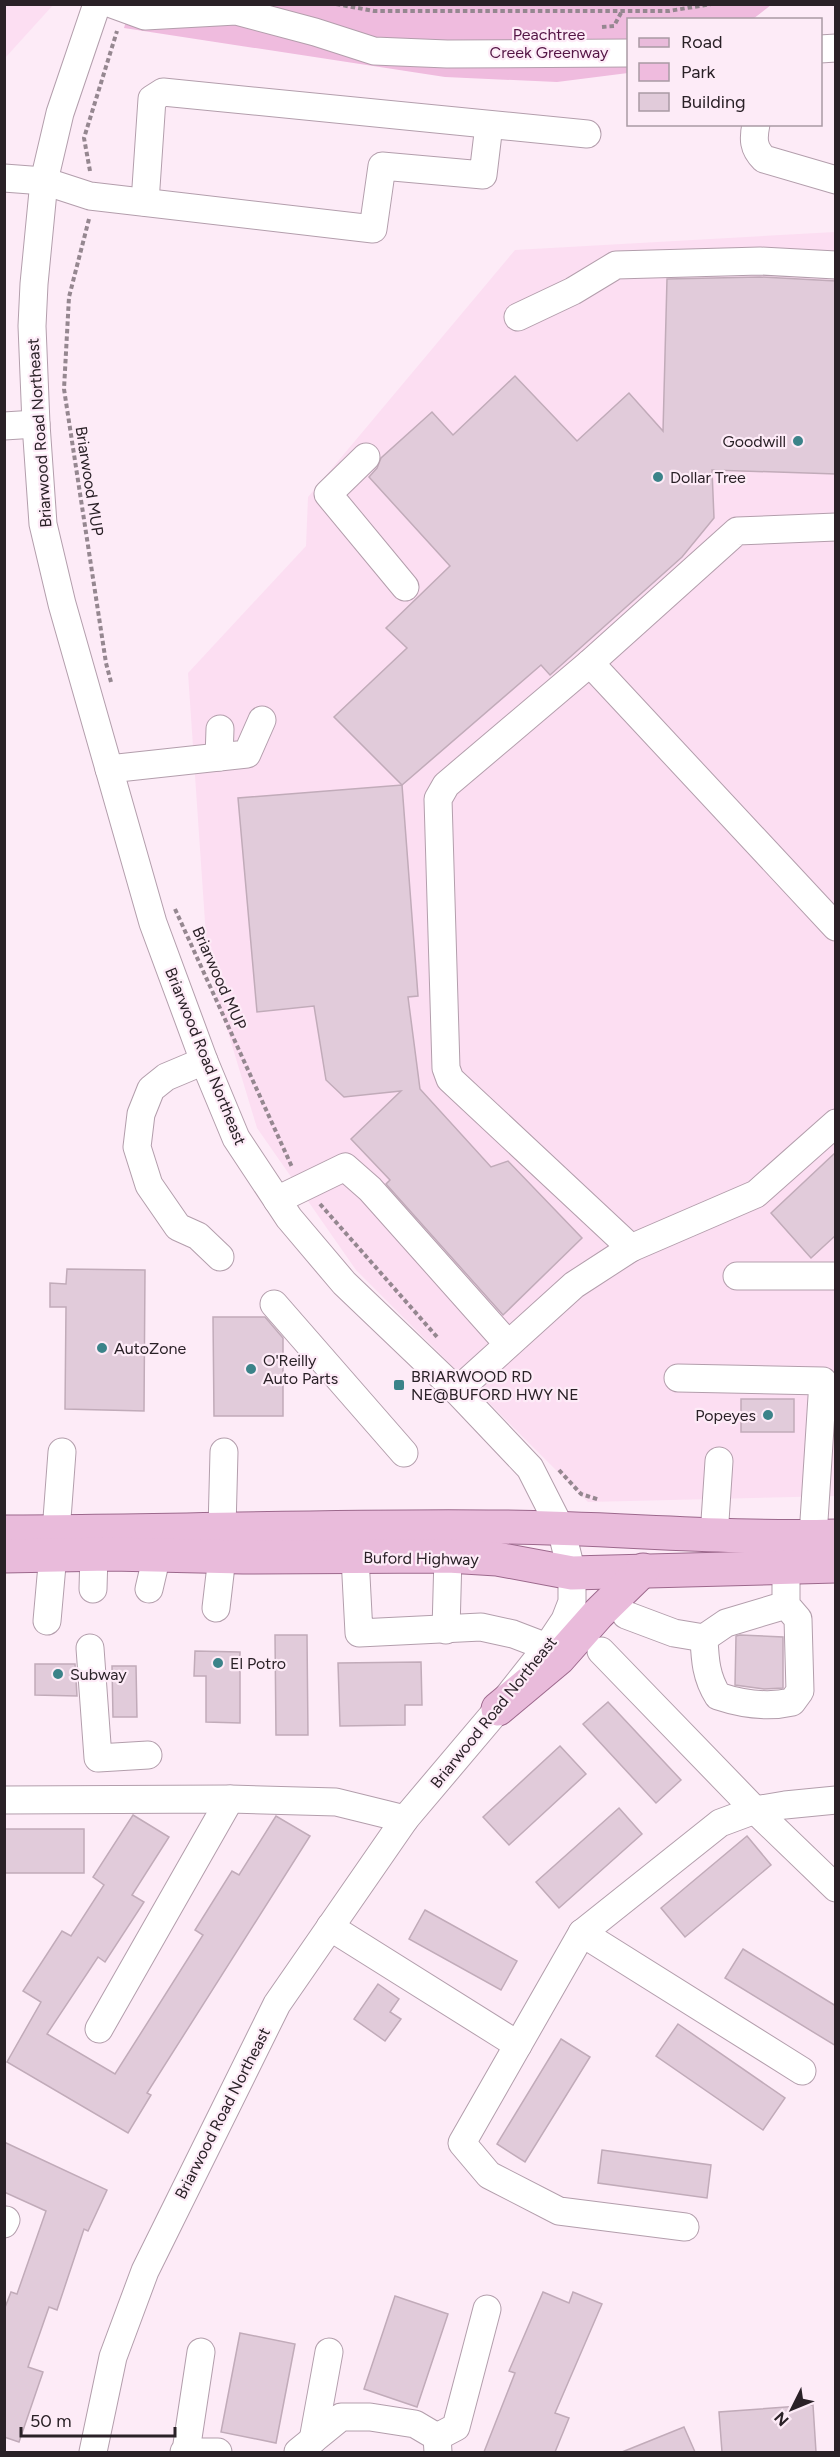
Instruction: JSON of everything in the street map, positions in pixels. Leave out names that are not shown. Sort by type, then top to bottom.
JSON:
[{"type":"main road","name":"Buford Highway","points":[[4,1532],[94,1554],[156,1555],[222,1543],[398,1526],[600,1529],[714,1536],[824,1536]]},
{"type":"main road","name":"Buford Highway","points":[[4,1556],[55,1543],[222,1543],[355,1557],[448,1556],[497,1559],[572,1573],[836,1566]]},
{"type":"main road","points":[[498,1709],[559,1658],[598,1614],[643,1570]]},
{"type":"street","name":"Briarwood Road Northeast","points":[[93,2452],[113,2357],[145,2271],[277,2004],[405,1819],[547,1647],[566,1620],[572,1602],[572,1573],[561,1529],[530,1468],[457,1391],[344,1283],[289,1218],[236,1138],[204,1061],[153,923],[62,604],[43,524],[36,424],[32,326],[33,284],[44,181],[60,113],[97,4]]},
{"type":"street","points":[[115,17],[236,11],[315,32],[374,51],[447,54],[627,53]]},
{"type":"street","points":[[145,202],[152,99],[164,92],[587,134]]},
{"type":"street","points":[[4,178],[44,181],[90,196],[373,229],[382,166],[483,175],[489,125]]},
{"type":"street","points":[[756,126],[753,140],[758,153],[764,159],[836,180]]},
{"type":"street","points":[[518,317],[573,291],[616,265],[760,261],[836,265]]},
{"type":"street","points":[[4,426],[36,424]]},
{"type":"street","points":[[366,457],[328,494],[405,586]]},
{"type":"street","points":[[631,1248],[450,1079],[446,1068],[438,799],[446,785],[590,663],[736,531],[836,527]]},
{"type":"street","points":[[590,663],[836,927]]},
{"type":"street","points":[[109,769],[247,754],[262,720]]},
{"type":"street","points":[[219,757],[220,729]]},
{"type":"street","points":[[204,1061],[166,1077],[151,1089],[141,1114],[137,1147],[149,1185],[178,1227],[198,1236],[220,1257]]},
{"type":"street","points":[[457,1391],[574,1286],[631,1248],[756,1194],[836,1123]]},
{"type":"street","points":[[277,1200],[345,1167],[370,1189],[508,1344]]},
{"type":"street","points":[[737,1276],[831,1271]]},
{"type":"street","points":[[274,1304],[404,1453]]},
{"type":"street","points":[[678,1378],[822,1381],[824,1536]]},
{"type":"street","points":[[47,1621],[62,1452]]},
{"type":"street","points":[[214,1608],[222,1543],[224,1452]]},
{"type":"street","points":[[714,1536],[719,1461]]},
{"type":"street","points":[[93,1589],[94,1554]]},
{"type":"street","points":[[149,1588],[156,1555]]},
{"type":"street","points":[[446,1630],[448,1556]]},
{"type":"street","points":[[355,1557],[359,1633],[481,1627],[513,1634],[547,1647]]},
{"type":"street","points":[[704,1638],[705,1664],[709,1682],[718,1696],[745,1705],[781,1705],[792,1701],[800,1690],[798,1618],[786,1605],[786,1568]]},
{"type":"street","points":[[626,1615],[674,1633],[704,1638],[726,1623],[786,1605]]},
{"type":"street","points":[[90,1648],[98,1758],[148,1755]]},
{"type":"street","points":[[601,1650],[755,1810],[836,1888]]},
{"type":"street","points":[[4,1800],[230,1799],[336,1802],[405,1819]]},
{"type":"street","points":[[99,2029],[230,1799]]},
{"type":"street","points":[[685,2227],[559,2211],[489,2175],[462,2143],[582,1933],[720,1823],[755,1810],[836,1800]]},
{"type":"street","points":[[330,1927],[518,2045]]},
{"type":"street","points":[[582,1933],[802,2071]]},
{"type":"street","points":[[304,2448],[341,2417],[370,2417],[415,2424],[438,2445],[456,2427],[487,2308]]},
{"type":"street","points":[[201,2352],[185,2452],[218,2452]]},
{"type":"street","points":[[304,2448],[329,2352]]},
{"type":"path","points":[[336,4],[374,11],[669,11],[711,4]]},
{"type":"path","points":[[614,26],[622,11]]},
{"type":"path","points":[[91,177],[84,138],[115,17]]},
{"type":"path","name":"Briarwood MUP","points":[[89,218],[69,297],[64,389],[106,663],[112,684]]},
{"type":"path","name":"Briarwood MUP","points":[[174,906],[294,1172]]},
{"type":"path","points":[[312,1196],[441,1341]]},
{"type":"shaded area","points":[[4,5],[53,5],[5,58]]},
{"type":"shaded area","points":[[835,232],[835,1496],[588,1502],[356,1270],[257,1128],[208,966],[188,673],[306,546],[308,497],[515,250]]},
{"type":"green space","name":"Peachtree Creek Greenway","points":[[131,4],[771,5],[754,18],[627,18],[627,73],[557,82],[445,77],[124,28]]},
{"type":"building","points":[[760,277],[836,281],[836,474],[712,470],[714,518],[682,557],[550,675],[541,665],[402,785],[334,717],[407,648],[386,628],[450,566],[369,477],[377,468],[381,458],[432,412],[453,435],[515,376],[577,441],[629,393],[663,431],[667,279]]},
{"type":"building","points":[[402,785],[418,996],[408,997],[420,1089],[491,1167],[508,1161],[582,1238],[503,1315],[386,1184],[390,1180],[351,1139],[401,1091],[344,1097],[326,1080],[314,1006],[257,1012],[238,798]]},
{"type":"building","points":[[836,1152],[836,1235],[811,1258],[771,1213]]},
{"type":"building","points":[[67,1269],[145,1270],[144,1411],[65,1409],[66,1307],[50,1307],[50,1283],[66,1284]]},
{"type":"building","points":[[213,1317],[265,1317],[283,1338],[283,1416],[214,1416]]},
{"type":"building","name":"Popeyes","points":[[741,1399],[794,1399],[794,1432],[741,1432]]},
{"type":"building","points":[[275,1635],[307,1635],[308,1735],[276,1735]]},
{"type":"building","points":[[736,1636],[783,1637],[783,1688],[764,1689],[735,1685]]},
{"type":"building","points":[[195,1651],[240,1652],[240,1723],[206,1722],[206,1676],[194,1676]]},
{"type":"building","points":[[421,1662],[422,1705],[405,1705],[405,1725],[340,1726],[338,1663]]},
{"type":"building","points":[[35,1664],[75,1664],[77,1696],[35,1695]]},
{"type":"building","points":[[112,1666],[136,1666],[137,1717],[113,1717]]},
{"type":"building","points":[[608,1702],[681,1780],[656,1803],[583,1724]]},
{"type":"building","points":[[560,1746],[586,1774],[509,1845],[483,1817]]},
{"type":"building","points":[[619,1808],[642,1834],[559,1908],[536,1882]]},
{"type":"building","points":[[133,1815],[169,1837],[132,1895],[144,1902],[105,1962],[98,1957],[47,2034],[115,2074],[203,1935],[195,1930],[232,1871],[239,1875],[276,1816],[310,1836],[147,2093],[151,2095],[128,2133],[7,2062],[41,2002],[23,1991],[62,1931],[71,1936],[104,1885],[93,1877]]},
{"type":"building","points":[[4,1829],[84,1829],[84,1873],[4,1873]]},
{"type":"building","points":[[747,1836],[771,1865],[685,1937],[661,1908]]},
{"type":"building","points":[[425,1910],[517,1961],[501,1990],[409,1939]]},
{"type":"building","points":[[743,1949],[836,2006],[836,2046],[725,1978]]},
{"type":"building","points":[[378,1984],[399,1999],[390,2012],[401,2019],[385,2041],[354,2019]]},
{"type":"building","points":[[678,2024],[785,2098],[763,2130],[656,2056]]},
{"type":"building","points":[[561,2039],[590,2057],[525,2162],[497,2144]]},
{"type":"building","points":[[4,2142],[107,2190],[88,2231],[84,2229],[57,2310],[49,2307],[28,2367],[43,2372],[19,2442],[4,2437],[4,2310],[11,2292],[17,2294],[46,2211],[4,2192]]},
{"type":"building","points":[[602,2150],[711,2165],[707,2198],[598,2183]]},
{"type":"building","points":[[543,2292],[569,2303],[573,2292],[602,2304],[555,2413],[569,2418],[555,2452],[484,2452],[515,2373],[509,2371]]},
{"type":"building","points":[[395,2296],[448,2314],[417,2407],[364,2389]]},
{"type":"building","points":[[240,2333],[295,2344],[276,2443],[221,2432]]},
{"type":"building","points":[[813,2405],[816,2452],[722,2452],[719,2412]]},
{"type":"building","points":[[684,2427],[695,2452],[622,2452]]},
{"type":"place","name":"Goodwill","points":[[798,441]]},
{"type":"place","name":"Dollar Tree","points":[[658,477]]},
{"type":"place","name":"AutoZone","points":[[102,1348]]},
{"type":"place","name":"O'Reilly Auto Parts","points":[[251,1369]]},
{"type":"place","name":"BRIARWOOD RD NE@BUFORD HWY NE","points":[[399,1385]]},
{"type":"place","name":"Popeyes","points":[[768,1415]]},
{"type":"place","name":"El Potro","points":[[218,1663]]},
{"type":"place","name":"Subway","points":[[58,1674]]}]
